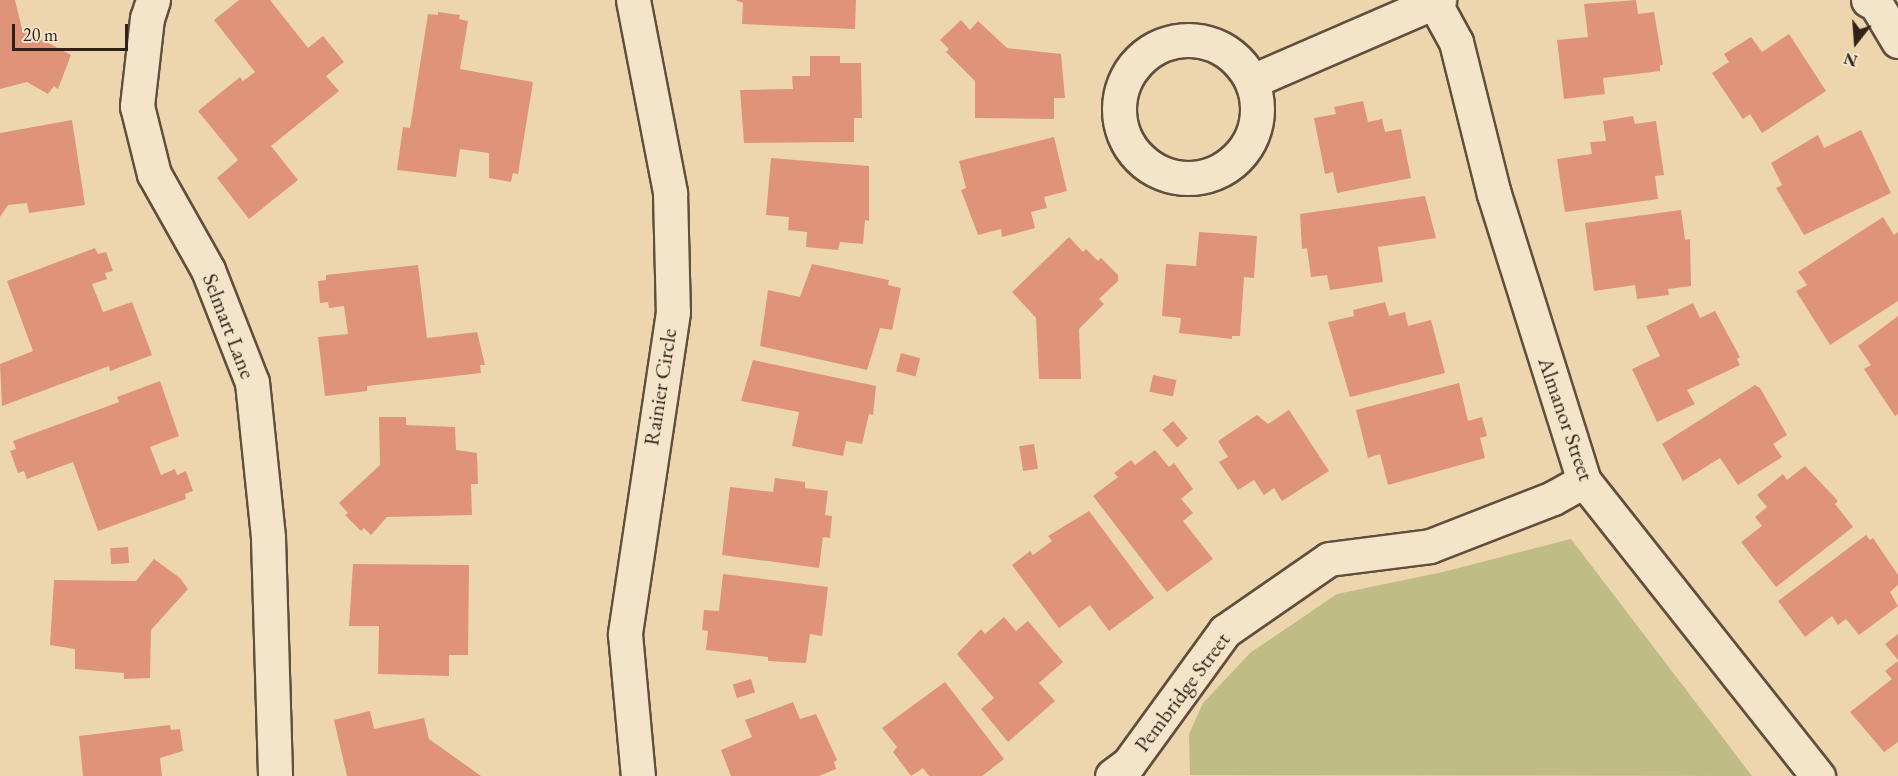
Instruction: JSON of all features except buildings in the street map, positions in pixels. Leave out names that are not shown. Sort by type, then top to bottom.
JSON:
[{"type":"street","name":"Selmart Lane","points":[[153,0],[147,18],[137,106],[154,174],[208,270],[252,382],[268,538],[275,776]]},
{"type":"street","name":"Rainier Circle","points":[[633,0],[670,193],[673,312],[625,634],[638,776]]},
{"type":"street","points":[[1252,81],[1436,1]]},
{"type":"street","name":"Almanor Street","points":[[1436,1],[1456,42],[1494,194],[1584,481],[1818,776]]},
{"type":"street","points":[[1874,1],[1898,41]]},
{"type":"street","points":[[1176,40],[1199,40],[1221,47],[1239,61],[1252,81],[1257,103],[1255,126],[1246,147],[1231,164],[1210,175],[1187,178],[1164,175],[1144,164],[1129,146],[1119,114],[1123,80],[1136,61],[1154,47],[1176,40]]},
{"type":"street","name":"Pembridge Street","points":[[1127,772],[1225,631],[1329,559],[1430,546],[1553,498],[1584,481]]},
{"type":"shaded area","points":[[1571,539],[1752,776],[1190,775],[1189,734],[1203,703],[1250,653],[1337,594],[1443,572]]}]
